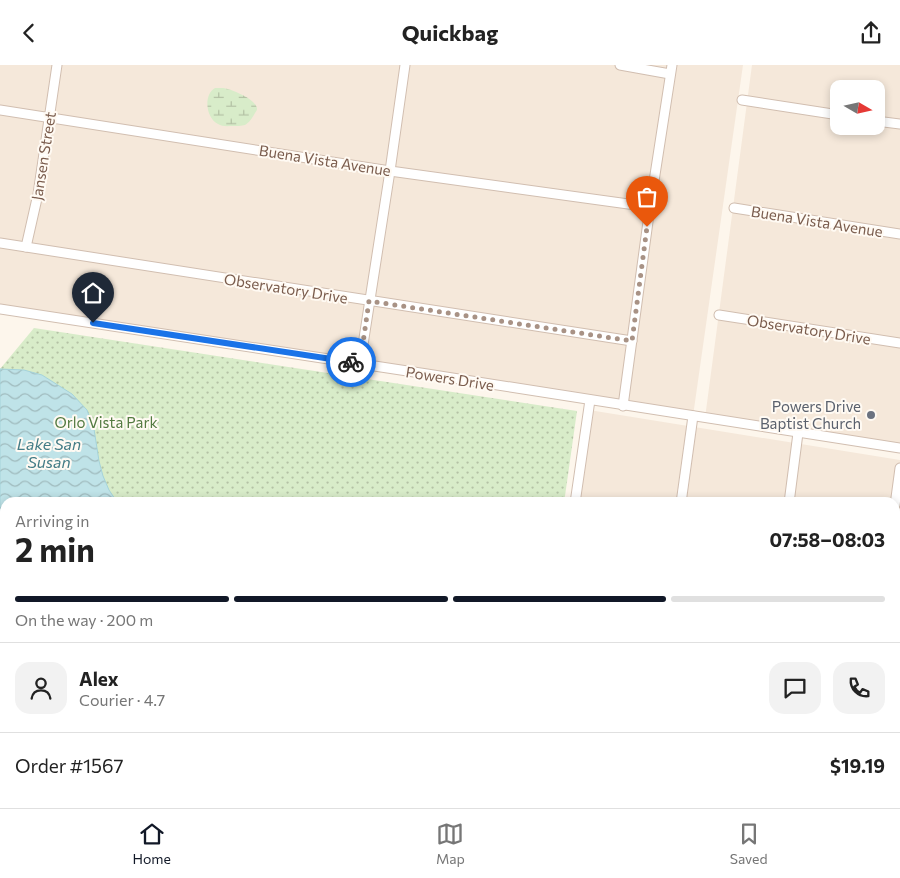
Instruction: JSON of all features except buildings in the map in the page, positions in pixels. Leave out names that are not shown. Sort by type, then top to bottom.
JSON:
[{"type":"street","name":"Jansen Street","points":[[26,247],[38,194],[57,65]]},
{"type":"street","points":[[360,364],[405,65]]},
{"type":"street","points":[[620,65],[671,70],[623,406]]},
{"type":"street","points":[[742,100],[830,114]]},
{"type":"street","name":"Buena Vista Avenue","points":[[0,110],[390,171],[650,207]]},
{"type":"street","points":[[885,122],[900,124]]},
{"type":"street","name":"Buena Vista Avenue","points":[[734,208],[900,233]]},
{"type":"street","name":"Observatory Drive","points":[[0,243],[632,341]]},
{"type":"street","name":"Powers Drive","points":[[0,309],[900,448]]},
{"type":"street","name":"Observatory Drive","points":[[719,315],[900,343]]},
{"type":"street","points":[[576,497],[590,400]]},
{"type":"street","points":[[682,497],[693,416]]},
{"type":"street","points":[[790,497],[798,433]]},
{"type":"street","points":[[896,497],[900,468]]},
{"type":"shaded area","points":[[0,65],[743,65],[693,416],[0,309]]},
{"type":"shaded area","points":[[752,65],[900,65],[900,444],[705,418]]},
{"type":"shaded area","points":[[589,410],[900,460],[900,497],[576,497]]},
{"type":"green space","points":[[215,88],[236,92],[254,103],[257,109],[248,123],[242,126],[225,126],[214,121],[209,112],[208,101],[211,91]]},
{"type":"green space","name":"Orlo Vista Park","points":[[34,328],[577,411],[565,497],[45,497],[0,369]]},
{"type":"water","name":"Lake San Susan","points":[[0,369],[24,370],[42,375],[72,394],[87,410],[94,429],[103,476],[114,497],[0,497]]},
{"type":"way so far","points":[[351,362],[360,364],[369,301],[632,341],[647,227]]},
{"type":"place","name":"Powers Drive Baptist Church","points":[[871,415]]},
{"type":"route","points":[[93,323],[351,362]]}]
